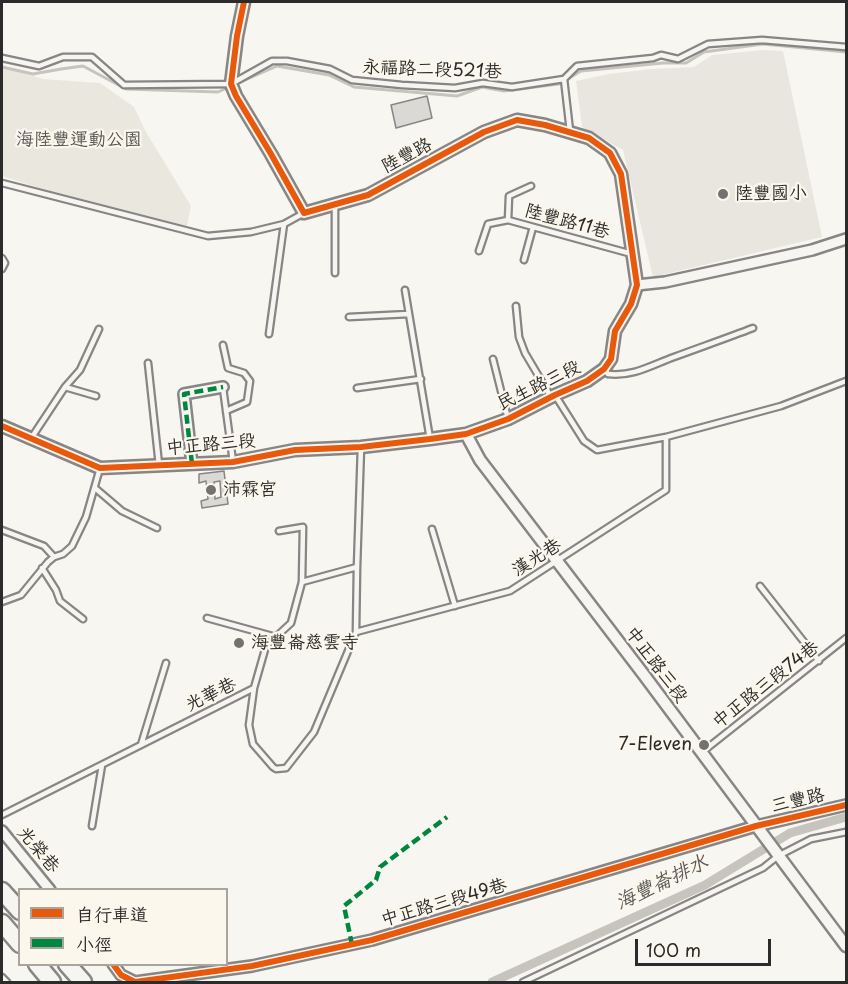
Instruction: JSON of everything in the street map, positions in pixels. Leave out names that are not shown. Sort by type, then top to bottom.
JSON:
[{"type":"highway","points":[[2,891],[18,909]]},
{"type":"highway","points":[[2,923],[18,942]]},
{"type":"highway","points":[[39,966],[52,982]]},
{"type":"highway","points":[[69,966],[83,982]]},
{"type":"street","points":[[244,2],[231,84],[304,213]]},
{"type":"street","name":"陸豐路","points":[[304,213],[368,195],[484,132],[517,120],[545,125],[589,138],[610,153],[621,174],[637,285]]},
{"type":"street","points":[[637,285],[676,280],[812,250],[846,239]]},
{"type":"street","name":"民生路三段","points":[[466,434],[508,419],[587,381],[604,369],[611,359],[615,331],[631,304],[637,285]]},
{"type":"street","points":[[192,464],[184,394],[223,387]]},
{"type":"street","name":"中正路三段","points":[[2,426],[100,468],[233,462],[296,450],[361,447],[466,434],[480,460],[644,675],[776,854]]},
{"type":"street","name":"三豐路","points":[[759,830],[846,805]]},
{"type":"street","name":"中正路三段49巷","points":[[135,982],[252,966],[372,940],[759,830]]},
{"type":"street","name":"光榮巷","points":[[2,831],[48,888]]},
{"type":"street","points":[[776,854],[846,946]]},
{"type":"street","points":[[114,966],[121,975],[135,982]]},
{"type":"lane","name":"永福路二段521巷","points":[[231,84],[272,61],[287,61],[330,69],[352,80],[455,88],[483,83],[512,87],[564,79],[577,66],[653,58],[661,55],[678,59],[708,44],[762,40],[846,47]]},
{"type":"lane","points":[[2,58],[39,66],[63,57],[92,57],[124,85],[231,84]]},
{"type":"lane","points":[[564,79],[570,131]]},
{"type":"lane","points":[[2,183],[208,236],[251,232],[284,224],[304,213]]},
{"type":"lane","points":[[508,220],[509,196],[531,186]]},
{"type":"lane","points":[[335,204],[335,273]]},
{"type":"lane","name":"陸豐路11巷","points":[[479,251],[488,224],[508,220],[632,254]]},
{"type":"lane","points":[[269,334],[284,224]]},
{"type":"lane","points":[[524,260],[533,226]]},
{"type":"lane","points":[[2,258],[5,263],[2,269]]},
{"type":"lane","points":[[405,290],[430,440]]},
{"type":"lane","points":[[516,306],[519,337],[525,353],[584,441],[597,450],[666,437],[781,406],[846,381]]},
{"type":"lane","points":[[349,317],[409,314]]},
{"type":"lane","points":[[604,369],[608,374],[616,375],[642,371],[753,328]]},
{"type":"lane","points":[[30,439],[65,387],[80,370],[99,329]]},
{"type":"lane","points":[[223,345],[228,368],[244,373],[250,381],[247,402],[226,411]]},
{"type":"lane","points":[[493,359],[508,419]]},
{"type":"lane","points":[[148,363],[159,465]]},
{"type":"lane","points":[[357,388],[421,379]]},
{"type":"lane","points":[[65,387],[96,396]]},
{"type":"lane","points":[[223,387],[233,462]]},
{"type":"lane","name":"漢光巷","points":[[356,632],[510,591],[557,562],[666,490],[666,437]]},
{"type":"lane","points":[[254,688],[249,725],[252,744],[273,767],[286,768],[314,732],[356,632],[361,447]]},
{"type":"lane","points":[[2,602],[21,595],[42,568],[72,546],[86,517],[100,468]]},
{"type":"lane","points":[[95,488],[122,511],[157,528]]},
{"type":"lane","name":"光華巷","points":[[2,815],[254,688],[267,646],[291,623],[302,582],[303,527],[279,531]]},
{"type":"lane","points":[[432,529],[455,606]]},
{"type":"lane","points":[[2,530],[44,546],[54,557]]},
{"type":"lane","points":[[302,582],[357,567]]},
{"type":"lane","points":[[42,568],[60,601],[84,619]]},
{"type":"lane","points":[[760,586],[819,661]]},
{"type":"lane","points":[[207,618],[277,637]]},
{"type":"lane","name":"中正路三段74巷","points":[[702,753],[846,638]]},
{"type":"lane","points":[[141,745],[166,663]]},
{"type":"lane","points":[[92,826],[102,765]]},
{"type":"lane","points":[[523,982],[763,868],[776,854],[811,839],[846,832]]},
{"type":"lane","points":[[2,977],[7,982]]},
{"type":"shaded area","name":"陸豐國小","points":[[764,50],[783,51],[822,237],[653,277],[623,150],[582,127],[576,81],[651,69],[694,67],[712,55]]},
{"type":"green space","name":"海陸豐運動公園","points":[[2,66],[43,79],[100,83],[134,107],[146,132],[191,206],[186,230],[98,207],[2,176]]},
{"type":"building","points":[[427,96],[432,118],[396,128],[391,105]]},
{"type":"building","name":"沛霖宮","points":[[224,471],[228,504],[202,508],[201,501],[208,499],[206,481],[199,483],[199,474]],"holes":[[[220,481],[221,497],[215,499],[214,482]]]},
{"type":"waterway","points":[[2,67],[33,74],[83,66],[126,89],[218,92],[277,66],[329,75],[354,87],[457,96],[482,87],[504,91],[559,84],[581,71],[686,63],[704,52],[763,44],[846,52]]},
{"type":"waterway","name":"海豐崙排水","points":[[492,982],[705,885],[790,833],[846,817]]},
{"type":"marked path","points":[[192,464],[184,394],[223,387]]},
{"type":"marked path","points":[[352,945],[344,906],[376,880],[380,867],[447,817]]},
{"type":"cycle path","points":[[2,426],[100,468],[233,462],[295,450],[361,447],[466,434],[508,419],[587,381],[604,369],[611,359],[615,331],[631,304],[637,285],[621,174],[610,153],[589,138],[545,125],[517,120],[484,132],[368,195],[304,213],[231,84],[244,2]]},
{"type":"cycle path","points":[[114,966],[121,975],[135,982],[252,966],[372,940],[756,826],[846,805]]},
{"type":"place","name":"陸豐國小","points":[[723,194]]},
{"type":"place","name":"沛霖宮","points":[[211,490]]},
{"type":"place","name":"海豐崙慈雲寺","points":[[239,643]]},
{"type":"place","name":"7-Eleven","points":[[704,745]]}]
